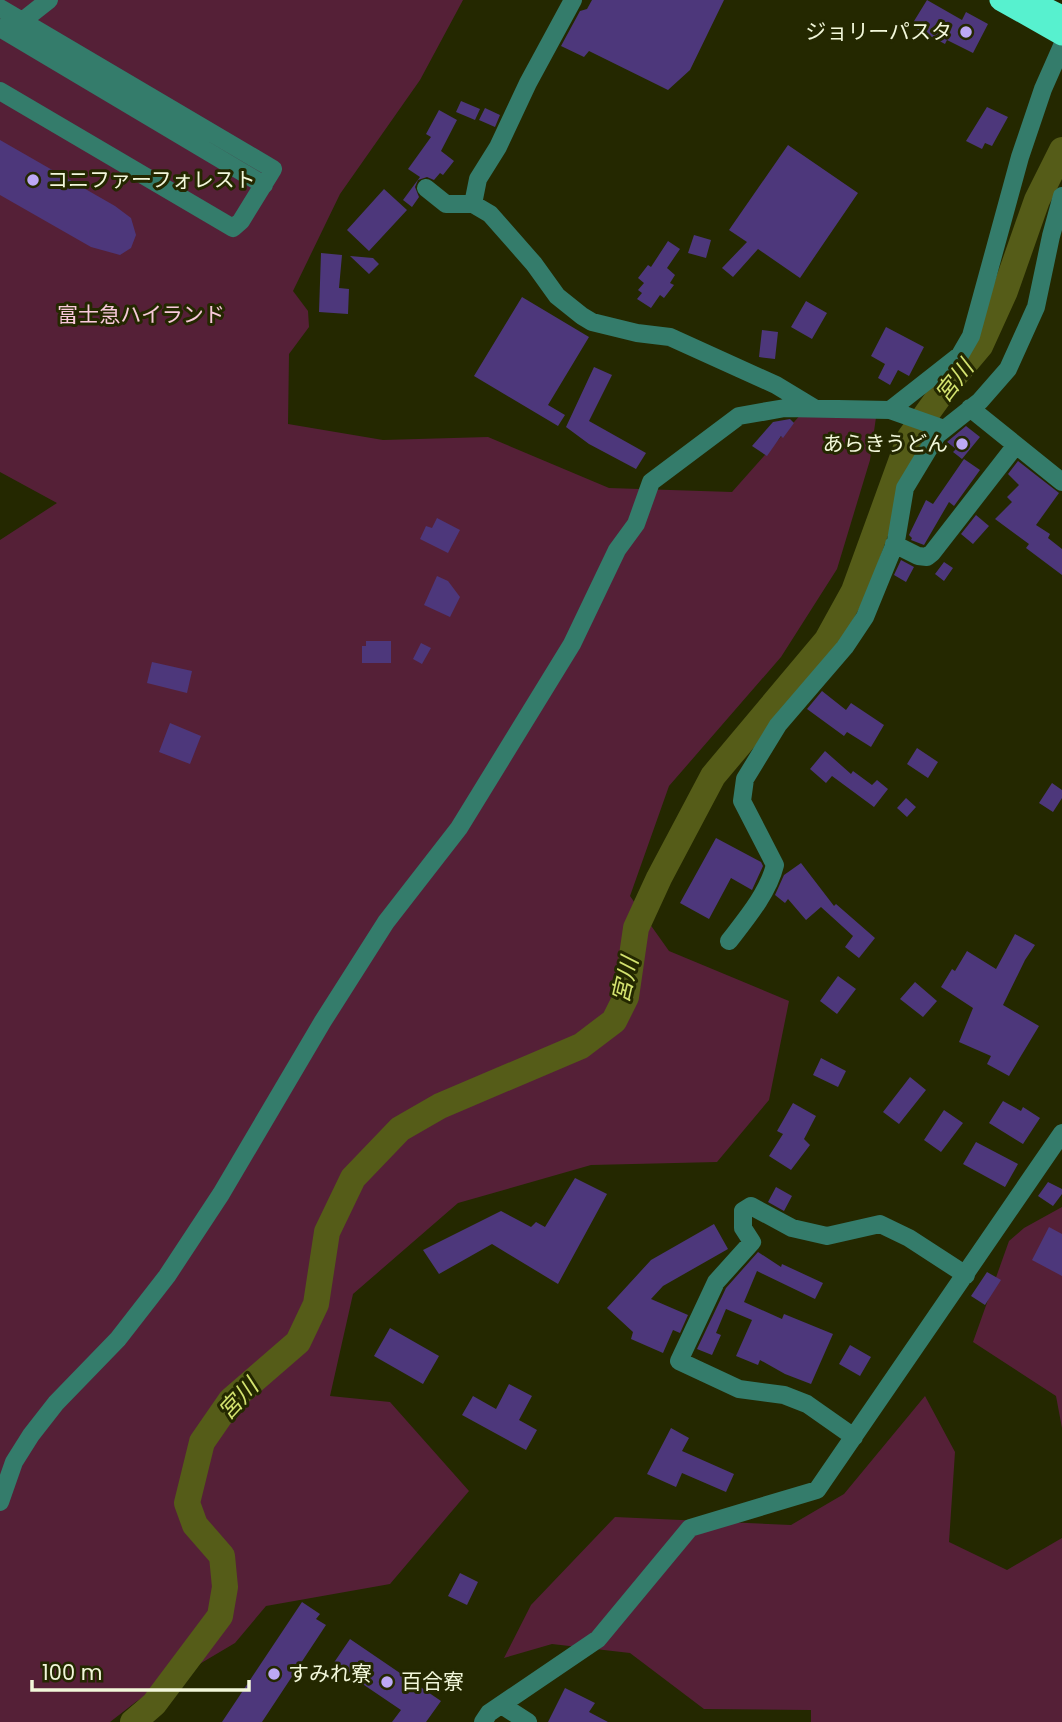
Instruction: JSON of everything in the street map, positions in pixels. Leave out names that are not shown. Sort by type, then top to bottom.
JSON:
[{"type":"highway","points":[[1000,0],[1062,35]]},
{"type":"highway","points":[[1030,0],[1062,16]]},
{"type":"street","points":[[10,27],[49,0]]},
{"type":"street","points":[[473,204],[478,179],[498,147],[528,83],[573,0]]},
{"type":"street","points":[[0,8],[10,27],[268,177],[241,221],[233,228],[0,91]]},
{"type":"street","points":[[894,411],[960,355],[971,336],[1020,156],[1043,89],[1062,47]]},
{"type":"street","points":[[426,188],[446,204],[473,204],[490,214],[534,264],[557,296],[592,322],[637,333],[670,337],[776,385],[815,409]]},
{"type":"street","points":[[729,941],[772,876],[775,865],[742,802],[745,779],[778,725],[845,647],[865,617],[894,544],[905,488],[940,427],[970,408],[1009,369],[1036,307],[1062,196]]},
{"type":"street","points":[[0,1502],[15,1461],[31,1435],[56,1404],[118,1339],[167,1276],[221,1194],[323,1021],[386,922],[427,873],[459,828],[572,644],[617,551],[636,524],[651,482],[739,416],[785,408],[894,411],[940,427]]},
{"type":"street","points":[[970,408],[1062,482]]},
{"type":"street","points":[[894,544],[918,556],[927,557],[932,553],[1016,445]]},
{"type":"street","points":[[483,1722],[489,1713],[598,1639],[690,1528],[817,1490],[1062,1133]]},
{"type":"street","points":[[854,1437],[807,1404],[784,1395],[739,1389],[679,1362],[716,1282],[752,1242],[743,1228],[743,1211],[751,1206],[792,1228],[827,1236],[880,1224],[909,1238],[966,1275]]},
{"type":"street","points":[[503,1706],[528,1722]]},
{"type":"green space","name":"富士急ハイランド","points":[[0,0],[463,0],[420,80],[340,194],[293,291],[308,311],[309,327],[289,354],[288,424],[383,440],[488,437],[609,488],[732,492],[810,404],[878,403],[870,460],[837,569],[781,657],[669,786],[630,896],[669,951],[789,1001],[769,1100],[717,1162],[591,1165],[458,1203],[353,1294],[330,1396],[390,1402],[469,1491],[390,1584],[266,1606],[235,1643],[137,1701],[110,1722],[0,1722],[0,540],[57,503],[0,472]]},
{"type":"green space","points":[[1062,1207],[1062,1428],[1056,1396],[973,1342],[1009,1241],[1024,1228]]},
{"type":"green space","points":[[925,1396],[955,1452],[949,1542],[1007,1570],[1062,1538],[1062,1722],[811,1722],[811,1710],[704,1709],[630,1653],[552,1644],[504,1658],[531,1605],[615,1517],[791,1525],[844,1494]]},
{"type":"building","points":[[592,0],[724,0],[690,70],[668,90],[589,51],[584,57],[561,46],[580,11],[587,9]]},
{"type":"building","points":[[927,0],[962,20],[966,12],[988,24],[973,53],[947,40],[945,44],[911,26]]},
{"type":"building","points":[[461,101],[480,109],[475,120],[456,112]]},
{"type":"building","points":[[987,107],[1008,117],[992,146],[985,143],[982,149],[966,141]]},
{"type":"building","points":[[485,108],[500,115],[495,127],[479,120]]},
{"type":"building","points":[[439,110],[457,120],[441,151],[454,161],[443,175],[440,173],[434,180],[427,177],[418,180],[415,187],[419,197],[412,207],[403,200],[420,177],[408,169],[431,137],[426,134]]},
{"type":"building","points":[[0,140],[115,206],[131,218],[136,235],[131,248],[120,255],[91,247],[0,195]]},
{"type":"building","points":[[788,145],[858,193],[800,278],[758,249],[733,277],[722,268],[747,242],[729,230]]},
{"type":"building","points":[[384,189],[407,210],[369,251],[347,230]]},
{"type":"building","points":[[694,235],[711,240],[706,258],[688,253]]},
{"type":"building","points":[[668,241],[680,249],[667,268],[675,275],[670,283],[674,285],[664,298],[660,295],[651,308],[637,299],[642,293],[638,290],[644,283],[638,278],[648,265],[651,267]]},
{"type":"building","points":[[321,253],[342,255],[339,288],[349,289],[348,314],[319,312]]},
{"type":"building","points":[[350,256],[373,258],[379,264],[369,274]]},
{"type":"building","points":[[522,297],[589,337],[548,405],[565,415],[558,426],[474,376]]},
{"type":"building","points":[[806,301],[827,313],[812,339],[791,327]]},
{"type":"building","points":[[886,327],[924,347],[909,376],[898,370],[890,385],[878,378],[885,364],[871,356]]},
{"type":"building","points":[[762,330],[778,332],[775,359],[759,357]]},
{"type":"building","points":[[594,367],[612,375],[589,421],[646,453],[636,469],[589,444],[566,427]]},
{"type":"building","points":[[790,419],[794,423],[767,456],[752,446],[773,422]]},
{"type":"building","name":"あらきうどん","points":[[966,426],[980,437],[962,459],[953,452],[956,449],[947,442]]},
{"type":"building","points":[[964,459],[980,470],[954,506],[949,502],[924,545],[911,540],[909,535],[926,500],[933,504]]},
{"type":"building","points":[[1018,461],[1059,493],[1036,525],[1050,534],[1048,538],[1062,549],[1062,575],[1026,548],[1029,544],[995,519],[1012,502],[1007,497],[1019,485],[1008,474]]},
{"type":"building","points":[[976,515],[989,526],[973,544],[961,534]]},
{"type":"building","points":[[437,518],[460,530],[448,553],[420,539],[426,526],[432,528]]},
{"type":"building","points":[[901,560],[914,567],[906,582],[894,575]]},
{"type":"building","points":[[944,562],[953,568],[944,581],[935,574]]},
{"type":"building","points":[[437,576],[448,581],[460,597],[450,617],[424,605]]},
{"type":"building","points":[[366,641],[391,641],[391,663],[362,663],[362,646],[366,646]]},
{"type":"building","points":[[421,643],[431,648],[422,664],[413,659]]},
{"type":"building","points":[[152,662],[192,671],[187,693],[147,683]]},
{"type":"building","points":[[822,691],[846,710],[851,703],[884,725],[871,747],[847,732],[844,736],[807,709]]},
{"type":"building","points":[[170,723],[201,736],[190,764],[159,752]]},
{"type":"building","points":[[917,748],[938,762],[928,778],[907,764]]},
{"type":"building","points":[[825,751],[851,774],[853,771],[872,785],[877,780],[888,789],[874,807],[832,776],[826,783],[810,769]]},
{"type":"building","points":[[1052,783],[1062,790],[1062,798],[1053,812],[1039,803]]},
{"type":"building","points":[[906,798],[916,807],[907,817],[897,808]]},
{"type":"building","points":[[716,838],[761,862],[763,866],[752,890],[731,878],[709,919],[680,903]]},
{"type":"building","points":[[801,863],[834,906],[836,904],[875,938],[859,958],[845,947],[853,936],[821,907],[806,920],[788,899],[785,903],[775,895],[784,875]]},
{"type":"building","points":[[1015,934],[1035,945],[1003,1005],[1039,1026],[1009,1076],[987,1064],[991,1056],[959,1042],[973,1008],[941,987],[967,951],[996,969]]},
{"type":"building","points":[[838,976],[856,989],[837,1014],[820,1001]]},
{"type":"building","points":[[915,982],[937,1001],[923,1017],[900,999]]},
{"type":"building","points":[[821,1058],[846,1071],[838,1087],[813,1075]]},
{"type":"building","points":[[910,1077],[926,1090],[899,1124],[883,1112]]},
{"type":"building","points":[[1003,1101],[1021,1111],[1023,1107],[1040,1118],[1023,1144],[989,1123]]},
{"type":"building","points":[[793,1103],[816,1116],[804,1139],[810,1145],[791,1170],[769,1156],[783,1134],[777,1131]]},
{"type":"building","points":[[944,1110],[963,1123],[941,1152],[924,1140]]},
{"type":"building","points":[[976,1142],[1018,1164],[1005,1187],[963,1164]]},
{"type":"building","points":[[575,1178],[607,1194],[558,1284],[492,1244],[439,1274],[423,1250],[501,1211],[531,1227],[536,1222],[545,1227]]},
{"type":"building","points":[[1048,1182],[1062,1189],[1062,1194],[1053,1206],[1038,1196]]},
{"type":"building","points":[[776,1187],[792,1196],[784,1211],[768,1202]]},
{"type":"building","points":[[714,1224],[728,1249],[663,1286],[651,1299],[688,1315],[680,1333],[673,1330],[663,1353],[631,1339],[633,1332],[607,1308],[651,1260]]},
{"type":"building","points":[[1049,1227],[1062,1234],[1062,1276],[1032,1260]]},
{"type":"building","points":[[758,1252],[781,1267],[782,1264],[823,1283],[815,1299],[757,1271],[744,1302],[782,1319],[784,1314],[833,1334],[811,1384],[760,1360],[758,1365],[736,1356],[752,1320],[726,1309],[716,1333],[721,1335],[712,1355],[697,1349],[726,1288]]},
{"type":"building","points":[[987,1272],[1001,1280],[985,1305],[971,1296]]},
{"type":"building","points":[[390,1328],[439,1356],[423,1384],[374,1356]]},
{"type":"building","points":[[850,1345],[871,1357],[860,1376],[839,1364]]},
{"type":"building","points":[[509,1384],[532,1396],[519,1420],[537,1430],[526,1450],[462,1415],[473,1396],[496,1409]]},
{"type":"building","points":[[671,1428],[689,1438],[682,1451],[734,1474],[726,1492],[682,1473],[676,1487],[647,1474]]},
{"type":"building","points":[[460,1573],[478,1582],[467,1605],[448,1596]]},
{"type":"building","name":"すみれ寮","points":[[302,1602],[320,1614],[316,1619],[326,1625],[262,1722],[222,1722]]},
{"type":"building","name":"百合寮","points":[[350,1639],[441,1701],[426,1722],[392,1722],[401,1710],[333,1664]]},
{"type":"building","points":[[565,1688],[595,1703],[589,1712],[608,1722],[548,1722]]},
{"type":"waterway","name":"宮川","points":[[133,1722],[154,1704],[220,1616],[225,1587],[222,1556],[195,1525],[187,1503],[202,1442],[231,1400],[298,1342],[316,1304],[327,1232],[353,1178],[400,1129],[440,1106],[581,1046],[614,1021],[626,997],[636,928],[659,878],[713,776],[827,640],[854,591],[910,437],[948,384],[980,346],[1005,291],[1037,200],[1062,150]]},
{"type":"place","name":"ジョリーパスタ","points":[[966,32]]},
{"type":"place","name":"コニファーフォレスト","points":[[33,180]]},
{"type":"place","name":"あらきうどん","points":[[962,444]]},
{"type":"place","name":"すみれ寮","points":[[274,1674]]},
{"type":"place","name":"百合寮","points":[[387,1682]]}]
